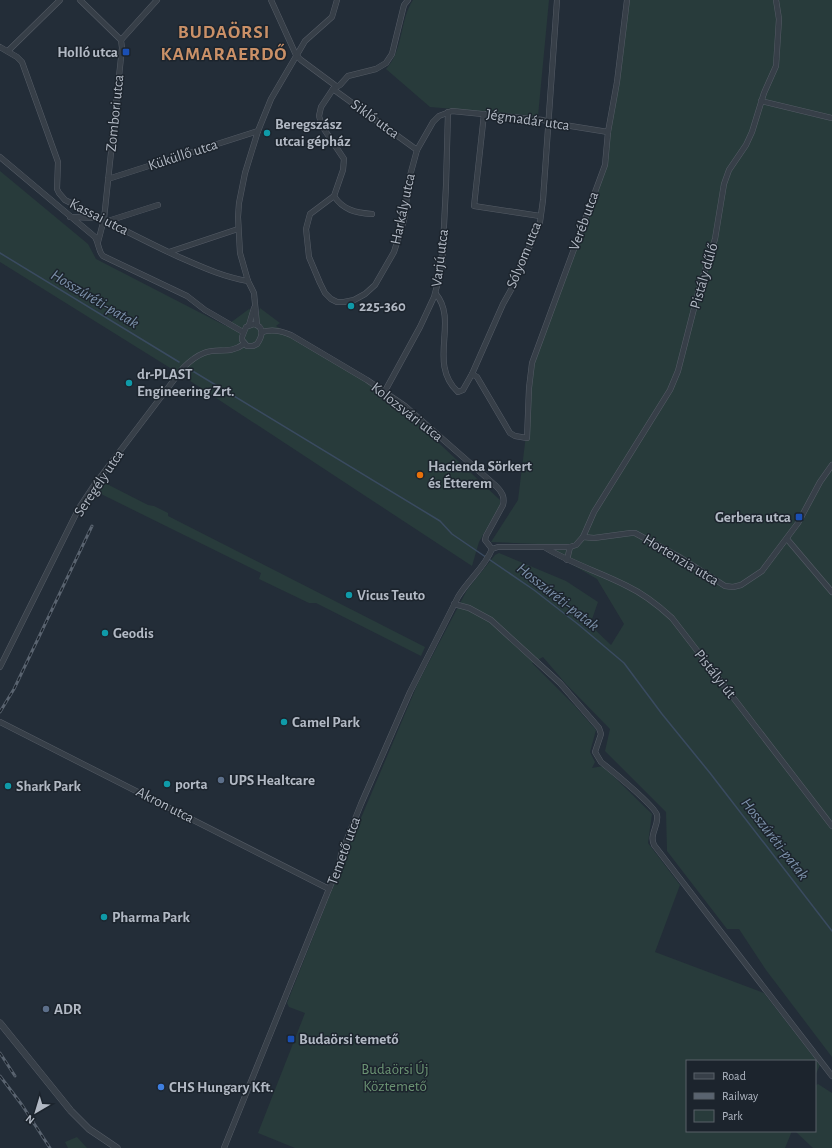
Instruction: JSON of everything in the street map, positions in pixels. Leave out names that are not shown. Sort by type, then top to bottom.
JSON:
[{"type":"street","points":[[8,51],[60,0]]},
{"type":"street","points":[[80,0],[121,40],[157,0]]},
{"type":"street","points":[[271,0],[296,55],[334,88]]},
{"type":"street","points":[[257,325],[256,303],[254,293],[248,281],[240,254],[238,229],[241,190],[250,152],[271,99],[296,55],[305,41],[332,17],[337,0]]},
{"type":"street","points":[[334,196],[343,170],[344,159],[322,126],[319,116],[320,107],[334,88],[340,85],[348,76],[376,69],[386,63],[392,54],[404,5],[408,0]]},
{"type":"street","name":"Sólyom utca","points":[[436,294],[441,300],[445,316],[442,352],[445,371],[451,386],[458,392],[463,390],[472,374],[503,304],[512,288],[540,222],[543,200],[557,0]]},
{"type":"street","name":"Veréb utca","points":[[472,374],[477,378],[510,433],[515,436],[527,438],[529,388],[532,363],[605,165],[608,132],[617,82],[627,0]]},
{"type":"street","name":"Pistály dűlő","points":[[583,537],[597,508],[670,390],[678,371],[699,289],[715,239],[724,184],[729,170],[746,145],[752,132],[761,101],[776,66],[779,20],[776,0]]},
{"type":"street","name":"Zombori utca","points":[[98,242],[106,220],[108,179],[122,48],[121,40]]},
{"type":"street","name":"Kassai utca","points":[[0,47],[17,57],[22,62],[57,158],[59,165],[57,189],[58,193],[64,200],[169,252],[215,272],[248,281]]},
{"type":"street","name":"Sikló utca","points":[[334,88],[417,150]]},
{"type":"street","points":[[761,101],[832,118]]},
{"type":"street","name":"Jégmadár utca","points":[[448,112],[452,111],[543,120],[608,132]]},
{"type":"street","name":"Harkály utca","points":[[372,214],[354,212],[336,200],[334,196],[310,214],[306,230],[309,257],[325,292],[331,299],[337,302],[354,300],[365,294],[375,285],[394,252],[404,220],[408,183],[417,150],[433,122],[439,116],[448,112]]},
{"type":"street","name":"Varjú utca","points":[[385,391],[436,294],[442,267],[448,112]]},
{"type":"street","points":[[484,114],[474,206],[540,216]]},
{"type":"street","name":"Küküllő utca","points":[[108,179],[258,131]]},
{"type":"street","points":[[0,157],[95,237],[98,242],[100,252],[103,256],[187,296],[205,310],[243,332]]},
{"type":"street","points":[[70,217],[106,220],[158,205]]},
{"type":"street","points":[[169,252],[238,229]]},
{"type":"street","points":[[249,325],[260,326],[262,332],[257,344],[250,346],[244,344],[242,337],[243,332],[249,325],[256,303]]},
{"type":"street","name":"Kolozsvári utca","points":[[262,332],[272,330],[281,331],[291,335],[385,391],[405,406],[500,490],[504,499],[485,540],[492,548]]},
{"type":"street","name":"Seregély utca","points":[[0,668],[80,508],[94,484],[183,368],[191,360],[204,352],[231,350],[244,344]]},
{"type":"street","name":"Hortenzia utca","points":[[583,537],[594,538],[635,533],[681,558],[725,586],[729,587],[741,585],[759,574],[787,539],[798,523],[820,482],[832,465]]},
{"type":"street","points":[[492,548],[570,547],[576,545],[583,537]]},
{"type":"street","points":[[787,539],[832,592]]},
{"type":"street","points":[[567,560],[570,547]]},
{"type":"street","name":"Temető utca","points":[[224,1148],[340,863],[341,854],[361,804],[410,692],[464,586],[489,556],[492,548]]},
{"type":"street","name":"Pistályi út","points":[[545,548],[567,560],[628,586],[653,602],[672,618],[832,826]]},
{"type":"street","points":[[454,604],[473,610],[496,623],[560,683],[597,724],[601,734],[595,751],[596,756],[649,805],[656,814],[652,836],[654,845],[832,1076]]},
{"type":"street","name":"Akron utca","points":[[0,722],[329,889]]},
{"type":"street","points":[[0,1023],[71,1111],[107,1145],[117,1148]]},
{"type":"green space","points":[[413,0],[549,0],[538,116],[430,107],[386,69],[396,53],[405,17]]},
{"type":"green space","name":"Budaörsi Új Köztemető","points":[[629,0],[832,0],[832,1057],[766,970],[739,929],[727,929],[667,851],[666,812],[605,751],[610,729],[566,684],[543,657],[532,663],[575,706],[596,730],[590,752],[595,762],[592,768],[603,766],[652,814],[648,843],[680,885],[655,952],[764,993],[820,1065],[816,1074],[816,1060],[686,1060],[686,1132],[792,1132],[785,1148],[295,1148],[258,1133],[305,1013],[289,1007],[287,1003],[350,844],[418,683],[467,590],[495,555],[499,553],[566,581],[598,602],[590,625],[611,645],[624,624],[597,579],[537,544],[491,542],[518,500],[526,435],[531,362],[605,164],[622,60]]},
{"type":"green space","points":[[0,171],[88,244],[96,259],[226,326],[249,309],[258,315],[260,308],[280,323],[276,326],[386,394],[500,500],[500,505],[479,542],[472,566],[175,371],[0,262]]},
{"type":"green space","points":[[103,482],[148,505],[154,506],[168,513],[168,516],[425,647],[421,656],[316,603],[309,603],[259,579],[261,573],[97,492]]},
{"type":"green space","points":[[818,1084],[832,1093],[832,1148],[813,1148],[796,1132],[816,1132],[816,1085]]},
{"type":"green space","points":[[77,1137],[87,1148],[68,1148],[65,1142]]},
{"type":"waterway","name":"Hosszúréti-patak","points":[[0,253],[179,362]]},
{"type":"waterway","name":"Hosszúréti-patak","points":[[191,370],[440,521],[452,534],[534,590],[624,663],[662,714],[710,773],[832,931]]},
{"type":"railway","points":[[0,712],[14,689],[92,526]]},
{"type":"railway","points":[[0,1053],[15,1076]]},
{"type":"railway","points":[[0,1076],[22,1105],[50,1148]]},
{"type":"place","name":"Holló utca","points":[[126,52]]},
{"type":"place","name":"Beregszász utcai gépház","points":[[267,133]]},
{"type":"place","name":"225-360","points":[[351,306]]},
{"type":"place","name":"dr-PLAST Engineering Zrt.","points":[[129,383]]},
{"type":"place","name":"Hacienda Sörkert és Étterem","points":[[420,475]]},
{"type":"place","name":"Gerbera utca","points":[[799,517]]},
{"type":"place","name":"Vicus Teuto","points":[[349,595]]},
{"type":"place","name":"Geodis","points":[[105,633]]},
{"type":"place","name":"Camel Park","points":[[284,722]]},
{"type":"place","name":"UPS Healtcare","points":[[221,780]]},
{"type":"place","name":"porta","points":[[167,784]]},
{"type":"place","name":"Shark Park","points":[[8,786]]},
{"type":"place","name":"Pharma Park","points":[[104,917]]},
{"type":"place","name":"ADR","points":[[46,1009]]},
{"type":"place","name":"Budaörsi temető","points":[[291,1039]]},
{"type":"place","name":"CHS Hungary Kft.","points":[[161,1087]]},
{"type":"district","name":"BUDAÖRSI KAMARAERDŐ","points":[[224,43]]}]
